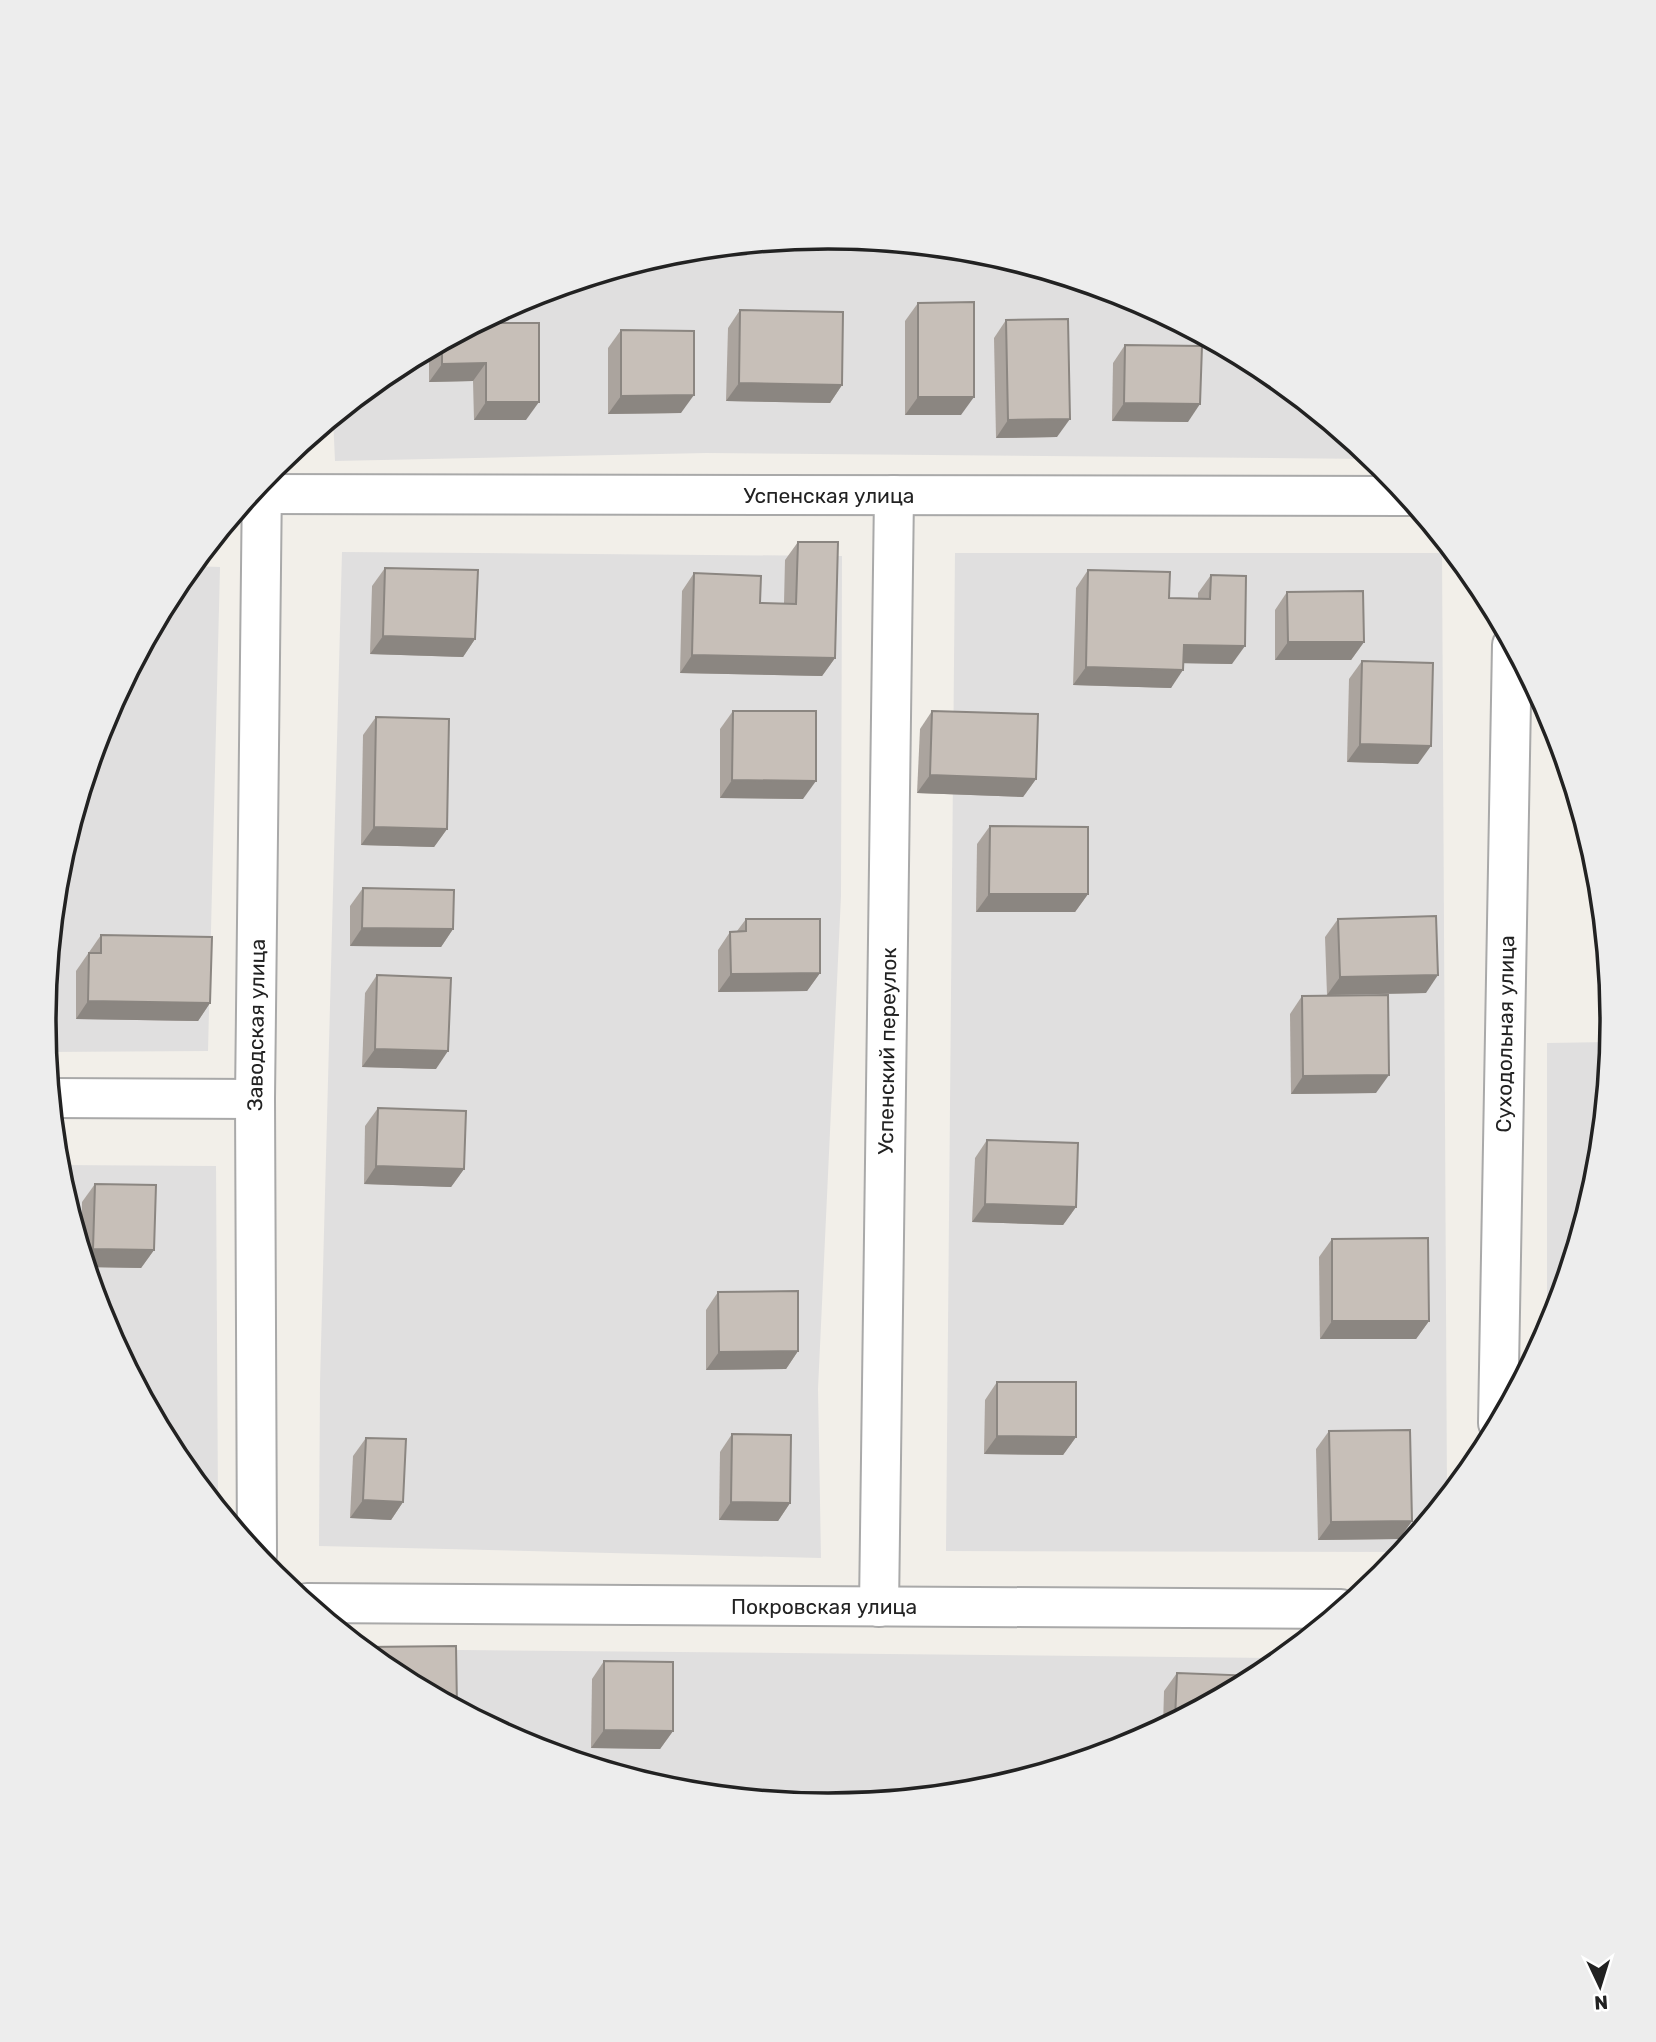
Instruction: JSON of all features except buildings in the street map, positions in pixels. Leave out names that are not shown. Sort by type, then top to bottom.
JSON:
[{"type":"street","name":"Успенская улица","points":[[268,490],[1393,496]]},
{"type":"street","name":"Успенский переулок","points":[[879,1606],[894,495]]},
{"type":"street","name":"Заводская улица","points":[[257,1540],[255,1099],[258,501]]},
{"type":"street","name":"Суходольная улица","points":[[1498,1404],[1512,664]]},
{"type":"street","points":[[61,1098],[255,1099]]},
{"type":"street","name":"Покровская улица","points":[[322,1603],[1327,1609]]},
{"type":"shaded area","points":[[828,249],[929,256],[979,264],[1028,275],[1123,308],[1214,352],[1257,379],[1298,409],[1356,459],[706,453],[335,461],[334,429],[358,409],[442,352],[533,308],[628,275],[677,264],[727,256]]},
{"type":"shaded area","points":[[342,552],[842,556],[841,896],[818,1389],[821,1558],[319,1546],[320,1383]]},
{"type":"shaded area","points":[[955,553],[1441,553],[1447,1482],[1388,1552],[946,1551]]},
{"type":"shaded area","points":[[205,566],[220,567],[208,1051],[57,1052],[56,1021],[63,920],[71,870],[97,773],[115,726],[159,635]]},
{"type":"shaded area","points":[[1599,1042],[1593,1122],[1585,1172],[1574,1221],[1547,1300],[1547,1043]]},
{"type":"shaded area","points":[[70,1165],[216,1166],[218,1493],[159,1407],[115,1316],[82,1221]]},
{"type":"shaded area","points":[[380,1649],[1264,1658],[1214,1690],[1169,1713],[1076,1752],[1028,1767],[929,1786],[828,1793],[727,1786],[677,1778],[580,1752],[533,1734],[442,1690]]}]
